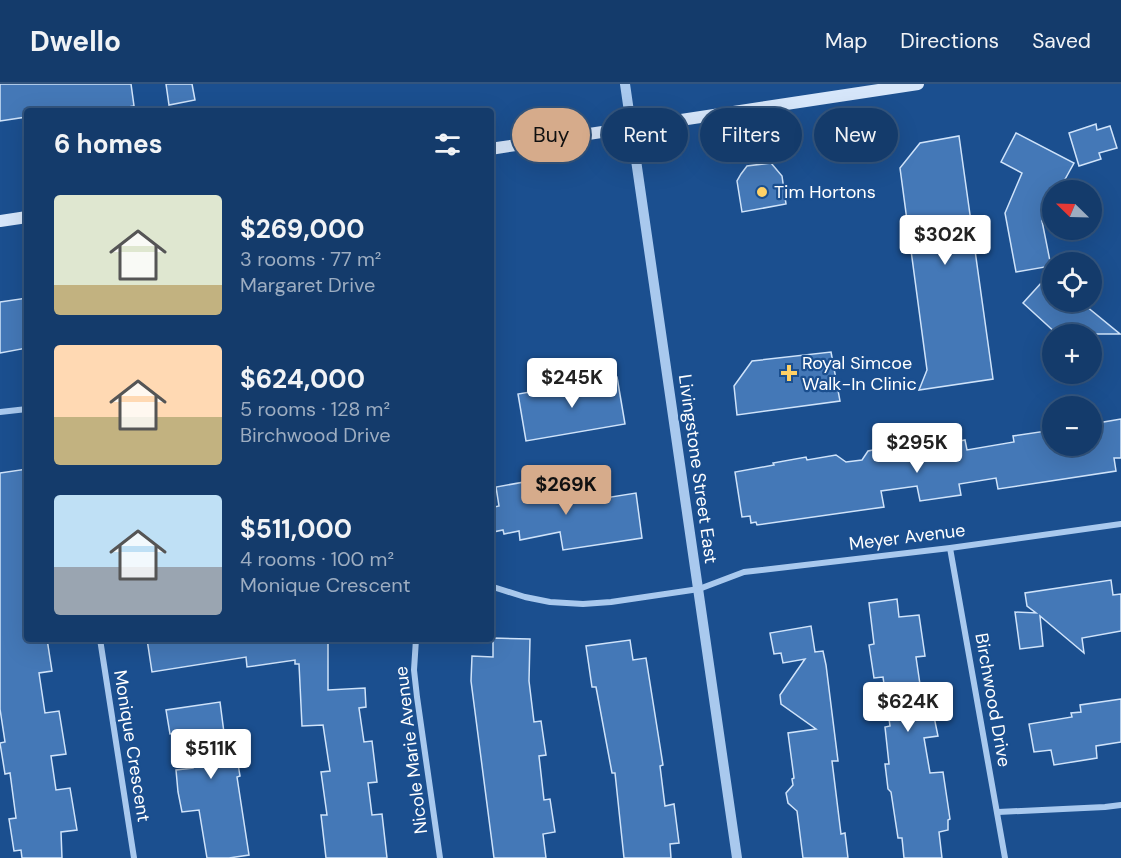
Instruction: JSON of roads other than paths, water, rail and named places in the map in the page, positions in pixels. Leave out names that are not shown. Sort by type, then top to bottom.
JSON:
[{"type":"main road","points":[[688,120],[918,84]]},
{"type":"main road","points":[[494,148],[602,133]]},
{"type":"main road","points":[[0,221],[24,217]]},
{"type":"street","name":"Livingstone Street East","points":[[625,84],[629,108]]},
{"type":"street","name":"Livingstone Street East","points":[[638,162],[737,858]]},
{"type":"street","points":[[0,412],[24,409]]},
{"type":"street","name":"Meyer Avenue","points":[[494,587],[537,600],[583,604],[699,589],[744,572],[1121,525]]},
{"type":"street","name":"Birchwood Drive","points":[[950,548],[1005,858]]},
{"type":"street","name":"Monique Crescent","points":[[100,642],[134,858]]},
{"type":"street","name":"Nicole Marie Avenue","points":[[416,642],[414,670],[417,697],[440,858]]},
{"type":"street","points":[[998,812],[1121,805]]},
{"type":"place","name":"Tim Hortons","points":[[762,192]]},
{"type":"place","name":"Royal Simcoe Walk-In Clinic","points":[[789,373]]}]
